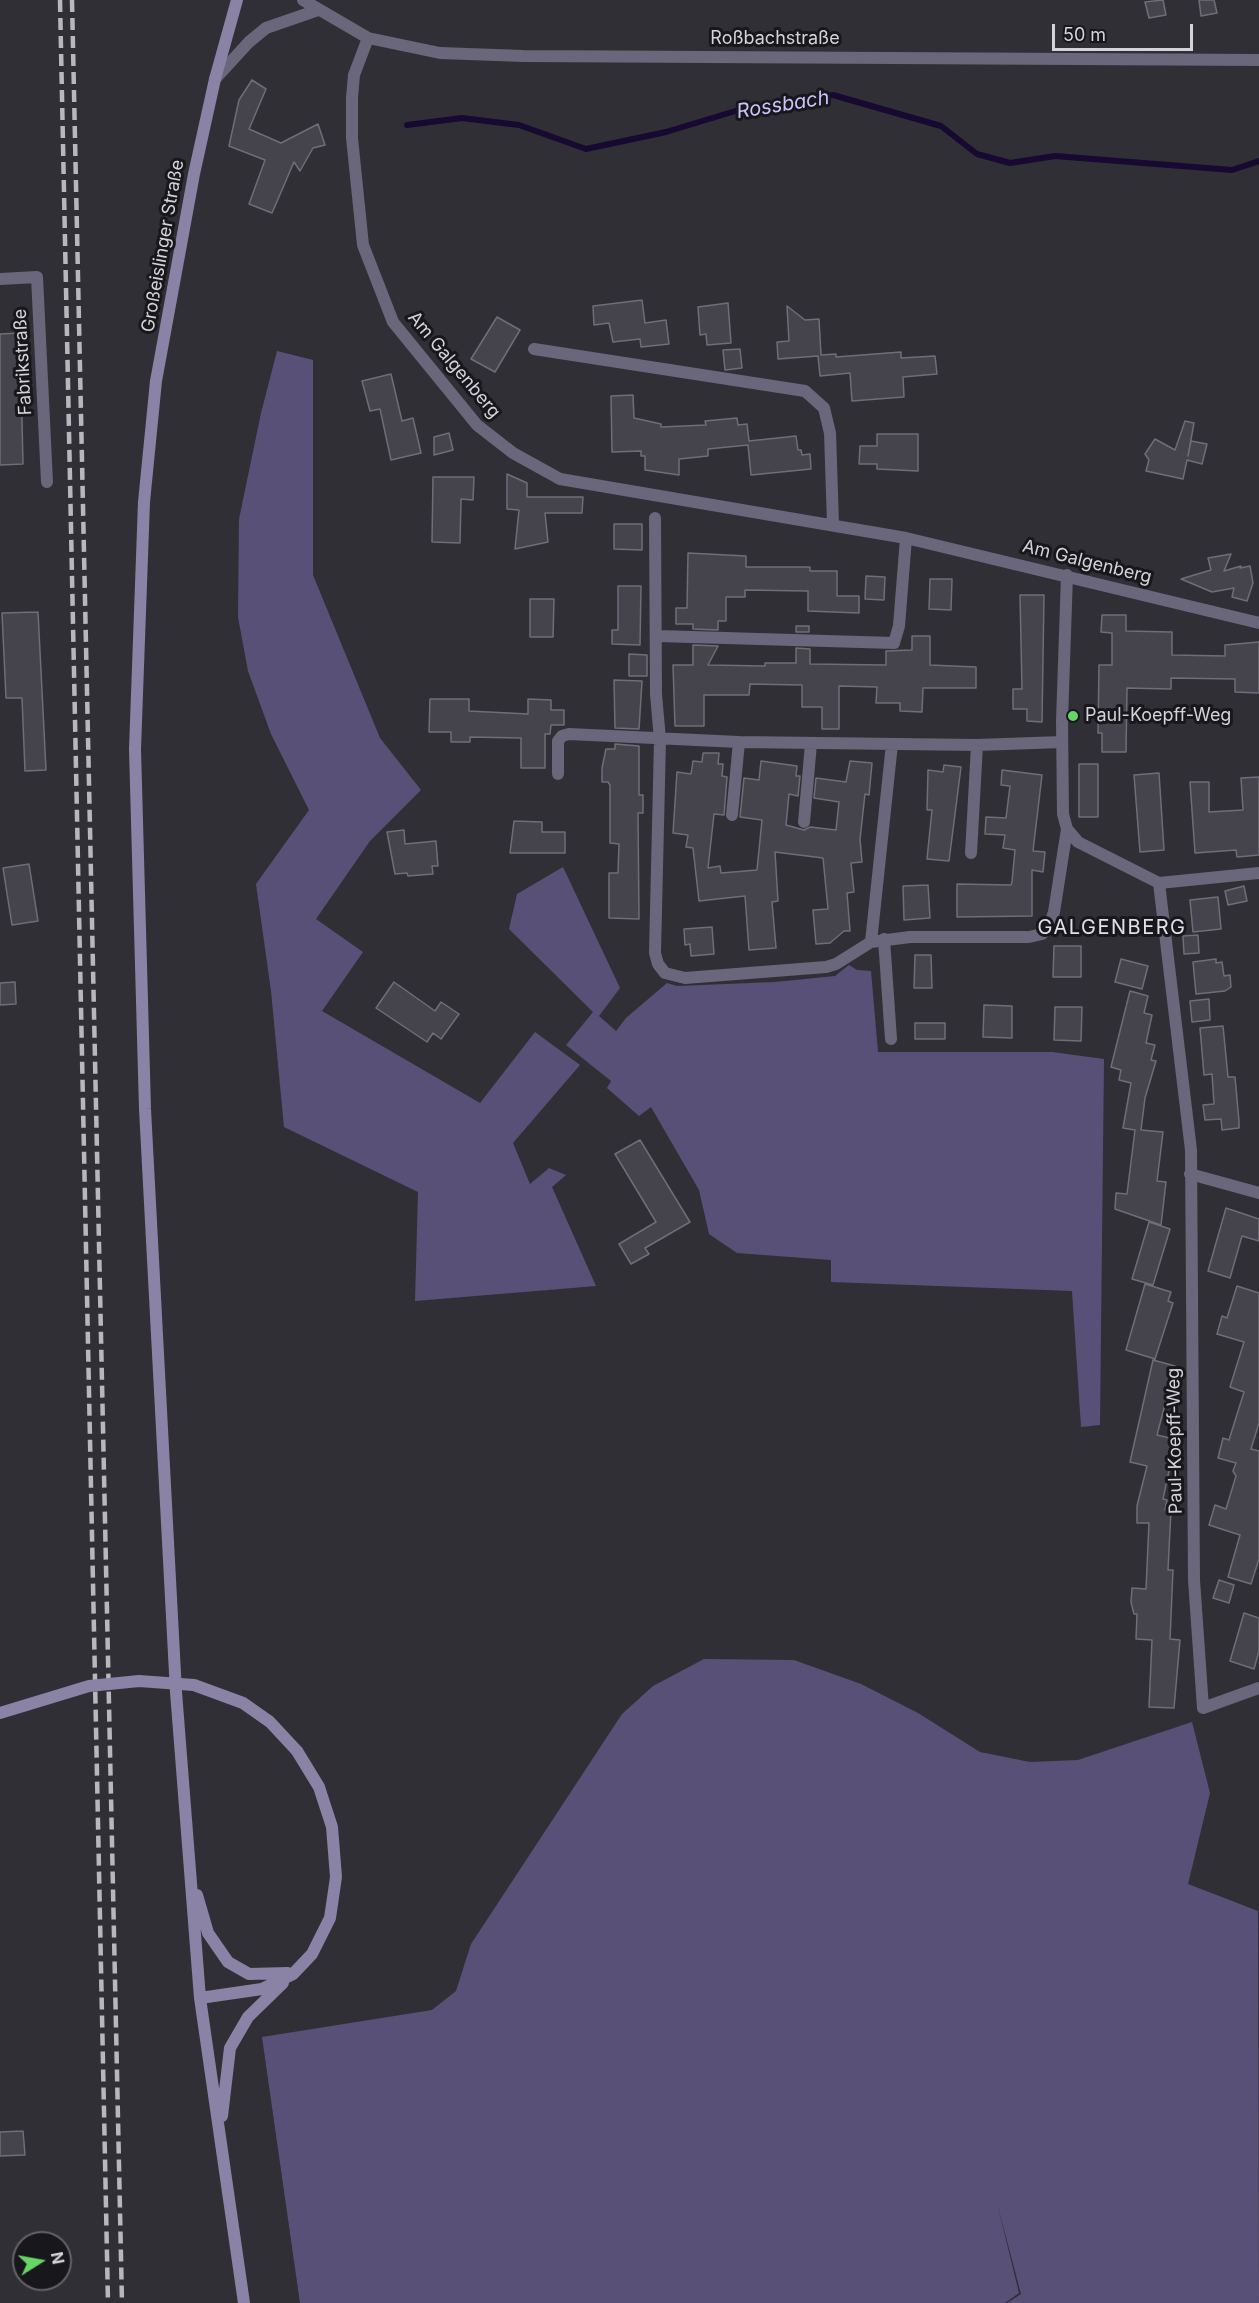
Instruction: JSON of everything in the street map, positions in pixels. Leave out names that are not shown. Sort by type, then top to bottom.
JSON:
[{"type":"main road","name":"Großeislinger Straße","points":[[189,1871],[176,1692],[145,1109],[135,749],[144,502],[156,381],[194,174],[215,79],[237,0]]},
{"type":"main road","points":[[0,1713],[89,1686],[139,1681],[194,1685],[243,1703],[270,1722],[297,1751],[319,1787],[332,1827],[336,1877],[330,1918],[312,1954],[248,2017],[230,2048],[220,2141]]},
{"type":"main road","points":[[189,1871],[208,1933],[228,1962],[249,1974],[292,1974]]},
{"type":"main road","points":[[189,1871],[200,1998],[244,2303]]},
{"type":"main road","points":[[200,1998],[262,1989],[292,1974]]},
{"type":"street","name":"Roßbachstraße","points":[[303,0],[368,38],[440,53],[523,56],[1259,60]]},
{"type":"street","points":[[215,79],[249,42],[266,28],[318,10]]},
{"type":"street","name":"Am Galgenberg","points":[[368,38],[354,75],[352,98],[352,138],[363,245],[393,322],[477,425],[513,453],[560,479],[906,538],[1259,623]]},
{"type":"street","name":"Fabrikstraße","points":[[0,279],[37,277],[47,482]]},
{"type":"street","points":[[534,349],[805,391],[824,408],[830,433],[833,524]]},
{"type":"street","points":[[655,518],[656,694],[660,740],[655,953],[658,964],[666,973],[675,977],[826,966],[836,964],[871,942],[884,939],[910,936],[1029,937],[1042,934],[1049,926],[1054,912],[1067,829],[1063,814],[1062,742],[1067,575]]},
{"type":"street","points":[[657,636],[894,643],[899,626],[906,538]]},
{"type":"street","points":[[558,774],[558,741],[562,736],[811,744],[977,745],[1062,742]]},
{"type":"street","points":[[732,815],[738,742]]},
{"type":"street","points":[[804,822],[811,744]]},
{"type":"street","points":[[871,942],[892,744]]},
{"type":"street","points":[[971,853],[977,745]]},
{"type":"street","points":[[1067,829],[1078,842],[1159,883],[1259,873]]},
{"type":"street","name":"Paul-Koepff-Weg","points":[[1159,883],[1190,1141],[1194,1580],[1203,1708],[1259,1688]]},
{"type":"street","points":[[884,939],[891,1039]]},
{"type":"street","points":[[1190,1174],[1259,1193]]},
{"type":"shaded area","points":[[277,351],[313,360],[313,575],[380,738],[421,790],[370,841],[316,919],[363,952],[322,1011],[480,1103],[535,1032],[580,1065],[513,1143],[530,1184],[549,1168],[566,1175],[552,1187],[596,1286],[415,1301],[418,1192],[284,1127],[271,991],[256,884],[309,810],[271,734],[248,671],[238,617],[239,519],[261,413]]},
{"type":"shaded area","points":[[563,867],[620,988],[599,1016],[616,1031],[626,1018],[667,983],[677,986],[775,982],[835,976],[849,965],[857,970],[871,971],[878,1052],[1052,1052],[1104,1059],[1100,1425],[1081,1427],[1072,1291],[831,1282],[831,1260],[737,1253],[709,1234],[699,1190],[651,1107],[639,1116],[607,1088],[611,1081],[566,1045],[593,1012],[509,929],[517,894]]},
{"type":"shaded area","points":[[704,1659],[794,1660],[861,1684],[918,1713],[980,1752],[1030,1762],[1078,1760],[1192,1722],[1210,1793],[1188,1884],[1258,1911],[1259,2303],[1007,2303],[1021,2294],[997,2203],[1019,2293],[1005,2303],[300,2303],[262,2037],[432,2010],[456,1991],[471,1944],[622,1714],[653,1686]]},
{"type":"building","points":[[1163,0],[1166,15],[1149,18],[1145,2]]},
{"type":"building","points":[[1199,0],[1214,0],[1217,13],[1201,16]]},
{"type":"building","points":[[252,80],[266,89],[249,129],[281,143],[318,124],[325,145],[313,148],[300,171],[294,162],[272,213],[249,204],[265,160],[229,146],[239,100]]},
{"type":"building","points":[[642,300],[645,323],[666,320],[669,344],[641,347],[640,339],[613,342],[609,323],[594,325],[593,306]]},
{"type":"building","points":[[728,303],[731,343],[707,345],[706,334],[700,335],[698,307]]},
{"type":"building","points":[[787,306],[805,320],[819,319],[821,355],[836,354],[836,357],[901,352],[901,358],[935,356],[937,374],[903,377],[904,397],[852,401],[850,373],[820,376],[818,356],[778,359],[777,342],[789,341]]},
{"type":"building","points":[[497,317],[520,330],[495,372],[471,359]]},
{"type":"building","points":[[20,333],[23,464],[0,465],[0,334]]},
{"type":"building","points":[[740,349],[742,368],[725,370],[723,350]]},
{"type":"building","points":[[391,374],[402,421],[413,418],[421,453],[391,460],[380,409],[370,411],[362,381]]},
{"type":"building","points":[[633,395],[634,418],[661,424],[661,427],[706,425],[705,421],[737,418],[738,425],[747,424],[749,441],[796,436],[798,450],[801,450],[802,455],[810,454],[811,469],[751,475],[748,445],[708,449],[708,456],[679,459],[679,475],[645,470],[645,456],[641,456],[641,451],[612,452],[611,396]]},
{"type":"building","points":[[1185,421],[1194,423],[1188,456],[1191,441],[1207,444],[1202,464],[1187,460],[1183,479],[1146,471],[1149,460],[1145,454],[1155,439],[1175,450]]},
{"type":"building","points":[[449,433],[453,450],[434,455],[434,437]]},
{"type":"building","points":[[877,434],[918,434],[918,471],[877,469],[877,464],[859,464],[860,446],[877,446]]},
{"type":"building","points":[[507,474],[527,483],[527,497],[583,497],[582,513],[545,513],[548,542],[515,549],[519,510],[507,509]]},
{"type":"building","points":[[433,477],[474,477],[473,500],[461,499],[460,543],[432,542]]},
{"type":"building","points":[[614,524],[642,524],[642,550],[614,549]]},
{"type":"building","points":[[688,553],[746,556],[746,567],[810,567],[810,571],[837,571],[837,596],[859,596],[859,613],[808,611],[808,591],[745,590],[745,597],[726,597],[726,621],[718,621],[718,630],[693,629],[693,624],[676,624],[676,608],[687,608]]},
{"type":"building","points":[[1231,554],[1224,571],[1250,566],[1253,583],[1247,601],[1232,597],[1234,588],[1212,592],[1181,579],[1211,570],[1208,558]]},
{"type":"building","points":[[866,576],[885,577],[884,600],[865,599]]},
{"type":"building","points":[[930,579],[952,579],[951,610],[929,609]]},
{"type":"building","points":[[618,586],[641,586],[640,645],[612,644],[612,630],[618,630]]},
{"type":"building","points":[[1020,595],[1044,595],[1042,722],[1027,721],[1027,709],[1013,709],[1013,689],[1022,689]]},
{"type":"building","points":[[530,599],[554,599],[553,637],[530,637]]},
{"type":"building","points":[[38,612],[46,770],[25,771],[22,698],[6,698],[2,613]]},
{"type":"building","points":[[1102,615],[1126,615],[1126,631],[1172,632],[1172,655],[1225,656],[1225,645],[1259,642],[1259,693],[1235,692],[1235,679],[1171,678],[1171,689],[1127,688],[1126,752],[1102,752],[1102,733],[1098,733],[1099,665],[1112,665],[1112,633],[1101,632]]},
{"type":"building","points":[[796,626],[809,626],[809,632],[796,632]]},
{"type":"building","points":[[912,636],[930,636],[930,665],[976,667],[976,688],[923,688],[922,712],[900,711],[900,703],[876,703],[877,687],[839,686],[839,729],[822,729],[822,707],[802,707],[802,685],[750,684],[749,695],[704,695],[704,726],[675,726],[673,665],[693,665],[693,645],[718,646],[708,665],[765,666],[765,663],[796,663],[796,648],[810,649],[810,664],[886,665],[886,651],[912,650]]},
{"type":"building","points":[[629,654],[647,655],[647,676],[629,676]]},
{"type":"building","points":[[614,680],[642,681],[639,729],[615,728]]},
{"type":"building","points":[[430,699],[469,699],[469,711],[528,714],[528,699],[551,700],[551,710],[564,710],[564,725],[551,725],[550,734],[545,734],[545,768],[521,768],[521,738],[470,737],[470,742],[451,742],[451,732],[429,732]]},
{"type":"building","points":[[615,744],[639,746],[639,795],[643,795],[643,813],[638,813],[639,919],[609,918],[609,873],[618,873],[619,844],[610,843],[610,785],[608,782],[602,782],[602,768],[606,749],[615,749]]},
{"type":"building","points":[[703,753],[719,753],[718,764],[723,764],[722,776],[727,777],[724,815],[714,814],[708,868],[720,866],[721,873],[757,870],[762,820],[740,817],[744,778],[759,780],[761,761],[797,766],[796,776],[800,776],[798,796],[789,794],[786,825],[804,830],[810,827],[836,830],[839,802],[814,798],[816,778],[846,782],[850,761],[872,763],[869,795],[865,794],[860,839],[862,862],[851,863],[854,892],[847,893],[850,931],[844,931],[830,943],[816,944],[813,910],[828,909],[823,858],[775,852],[778,901],[772,902],[776,948],[749,950],[745,896],[699,901],[693,848],[686,847],[688,835],[673,833],[677,772],[691,774],[693,761],[702,762]]},
{"type":"building","points":[[1079,764],[1098,764],[1098,817],[1079,817]]},
{"type":"building","points":[[944,765],[961,767],[949,861],[927,859],[932,810],[927,810],[928,770],[943,772]]},
{"type":"building","points":[[1002,770],[1042,775],[1033,851],[1045,852],[1043,872],[1032,870],[1032,916],[957,917],[957,884],[1011,885],[1012,882],[1015,850],[1003,848],[1005,835],[985,834],[986,817],[1006,818],[1010,786],[1001,785]]},
{"type":"building","points":[[1159,773],[1164,850],[1140,852],[1134,775]]},
{"type":"building","points":[[1259,777],[1259,855],[1237,857],[1236,850],[1195,853],[1190,782],[1209,782],[1209,812],[1243,810],[1241,778]]},
{"type":"building","points":[[514,821],[542,822],[542,832],[565,832],[565,853],[510,853]]},
{"type":"building","points":[[404,830],[405,844],[436,841],[438,866],[432,866],[433,874],[408,876],[407,873],[395,874],[387,832]]},
{"type":"building","points":[[29,864],[38,921],[12,925],[3,868]]},
{"type":"building","points":[[928,885],[930,918],[904,920],[903,886]]},
{"type":"building","points":[[1244,886],[1247,901],[1228,905],[1225,891]]},
{"type":"building","points":[[1218,897],[1221,929],[1193,932],[1190,900]]},
{"type":"building","points":[[712,927],[714,954],[691,956],[690,944],[685,945],[684,929]]},
{"type":"building","points":[[1198,935],[1199,953],[1184,954],[1183,936]]},
{"type":"building","points":[[1054,946],[1081,946],[1081,977],[1053,977]]},
{"type":"building","points":[[915,955],[931,955],[932,988],[914,988]]},
{"type":"building","points":[[1121,959],[1148,966],[1142,989],[1115,982]]},
{"type":"building","points":[[1216,959],[1216,963],[1222,962],[1224,976],[1230,975],[1231,987],[1225,991],[1196,994],[1193,962]]},
{"type":"building","points":[[15,982],[16,1004],[0,1005],[0,983]]},
{"type":"building","points":[[394,982],[435,1011],[441,1002],[459,1014],[441,1039],[433,1033],[427,1042],[376,1008]]},
{"type":"building","points":[[1130,991],[1148,996],[1144,1013],[1152,1015],[1146,1043],[1155,1045],[1151,1060],[1156,1061],[1145,1098],[1141,1130],[1163,1132],[1157,1181],[1166,1182],[1161,1225],[1115,1209],[1116,1193],[1127,1194],[1135,1130],[1123,1128],[1131,1083],[1119,1080],[1121,1070],[1111,1067]]},
{"type":"building","points":[[1209,999],[1210,1020],[1192,1022],[1190,1001]]},
{"type":"building","points":[[984,1005],[1012,1006],[1012,1038],[983,1037]]},
{"type":"building","points":[[1055,1007],[1082,1007],[1081,1041],[1054,1040]]},
{"type":"building","points":[[915,1023],[945,1023],[945,1039],[915,1039]]},
{"type":"building","points":[[1223,1026],[1228,1077],[1235,1077],[1239,1128],[1222,1130],[1221,1119],[1205,1120],[1203,1105],[1214,1104],[1212,1074],[1204,1075],[1200,1028]]},
{"type":"building","points":[[640,1140],[690,1222],[645,1248],[649,1254],[631,1264],[619,1244],[656,1222],[615,1154]]},
{"type":"building","points":[[1226,1208],[1259,1219],[1259,1241],[1242,1236],[1230,1278],[1208,1271]]},
{"type":"building","points":[[1149,1222],[1170,1229],[1153,1285],[1132,1279]]},
{"type":"building","points":[[1145,1284],[1171,1292],[1168,1301],[1173,1303],[1155,1359],[1126,1350]]},
{"type":"building","points":[[1237,1286],[1259,1293],[1259,1423],[1251,1449],[1259,1451],[1259,1559],[1251,1584],[1228,1577],[1240,1535],[1209,1525],[1215,1505],[1226,1509],[1236,1476],[1233,1471],[1236,1463],[1218,1458],[1223,1438],[1229,1440],[1244,1392],[1230,1387],[1244,1342],[1217,1334],[1222,1316],[1227,1318]]},
{"type":"building","points":[[1153,1360],[1175,1366],[1157,1435],[1174,1439],[1163,1499],[1167,1500],[1165,1510],[1171,1510],[1168,1570],[1173,1570],[1170,1639],[1180,1640],[1174,1708],[1149,1707],[1152,1640],[1136,1639],[1137,1614],[1134,1614],[1131,1602],[1132,1588],[1146,1589],[1149,1523],[1137,1523],[1137,1506],[1147,1466],[1130,1462]]},
{"type":"building","points":[[1219,1580],[1234,1585],[1229,1603],[1213,1598]]},
{"type":"building","points":[[1244,1613],[1259,1618],[1259,1651],[1254,1669],[1230,1661]]},
{"type":"building","points":[[23,2131],[25,2155],[0,2156],[0,2132]]},
{"type":"waterway","name":"Rossbach","points":[[407,125],[462,118],[519,125],[586,149],[666,132],[742,109],[833,95],[941,126],[977,154],[1010,163],[1055,156],[1232,170],[1259,161]]},
{"type":"railway","points":[[60,0],[108,2303]]},
{"type":"railway","points":[[72,0],[122,2303]]},
{"type":"place","name":"Paul-Koepff-Weg","points":[[1073,716]]},
{"type":"district","name":"GALGENBERG","points":[[1112,928]]}]
